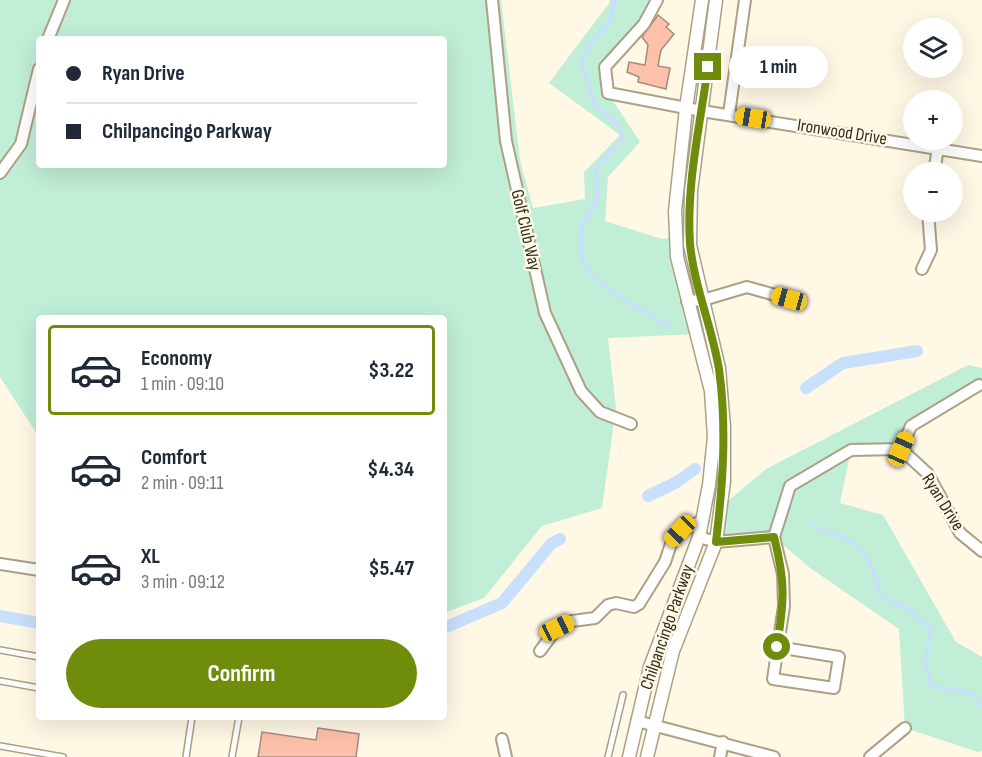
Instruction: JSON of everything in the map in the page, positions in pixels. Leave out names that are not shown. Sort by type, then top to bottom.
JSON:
[{"type":"street","points":[[49,36],[64,0]]},
{"type":"street","name":"Golf Club Way","points":[[492,0],[506,141],[545,313],[581,391],[600,412],[631,424]]},
{"type":"street","name":"Ironwood Drive","points":[[657,0],[644,24],[605,67],[608,93],[702,111],[903,142]]},
{"type":"street","name":"Chilpancingo Parkway","points":[[629,757],[650,667],[699,537],[714,437],[711,391],[677,257],[675,210],[686,108],[702,0]]},
{"type":"street","name":"Chilpancingo Parkway","points":[[647,757],[673,651],[716,542],[724,481],[724,427],[718,368],[690,245],[691,191],[716,0]]},
{"type":"street","points":[[729,114],[745,0]]},
{"type":"street","points":[[0,173],[21,144],[36,82]]},
{"type":"street","name":"Ironwood Drive","points":[[949,150],[982,156]]},
{"type":"street","points":[[922,269],[931,250],[929,222]]},
{"type":"street","points":[[687,301],[703,300],[747,288],[789,299]]},
{"type":"street","points":[[777,647],[839,657],[834,688],[773,679],[777,647],[784,606],[783,574],[774,537],[790,486],[851,450],[901,449],[911,426],[979,385]]},
{"type":"street","name":"Ryan Drive","points":[[901,449],[928,474],[960,533],[982,551]]},
{"type":"street","points":[[540,651],[557,628],[572,621],[595,618],[608,604],[616,603],[629,607],[639,604],[665,562],[672,541],[680,531],[703,520]]},
{"type":"street","points":[[699,537],[716,542],[774,537]]},
{"type":"street","points":[[0,564],[36,570]]},
{"type":"street","points":[[637,721],[774,757]]},
{"type":"street","points":[[870,757],[905,728]]},
{"type":"street","points":[[502,739],[506,757]]},
{"type":"street","points":[[720,757],[723,742]]},
{"type":"lane","points":[[0,650],[36,656]]},
{"type":"lane","points":[[0,681],[36,687]]},
{"type":"lane","points":[[608,757],[622,696]]},
{"type":"lane","points":[[186,757],[192,720]]},
{"type":"lane","points":[[232,757],[238,720]]},
{"type":"lane","points":[[0,746],[63,757]]},
{"type":"green space","points":[[0,0],[501,0],[520,160],[533,208],[585,199],[584,172],[620,135],[549,83],[610,2],[609,0],[657,0],[605,67],[608,93],[640,142],[608,177],[605,221],[662,239],[676,238],[697,334],[608,338],[616,408],[602,508],[542,526],[484,598],[447,612],[447,315],[36,315],[36,432],[0,377]]},
{"type":"green space","points":[[968,365],[982,368],[982,384],[911,425],[901,449],[851,450],[840,503],[883,515],[956,642],[982,657],[982,751],[978,752],[905,728],[899,629],[810,568],[774,537],[716,542],[721,507],[766,469]]},
{"type":"building","points":[[658,15],[669,24],[666,27],[674,34],[661,50],[658,66],[670,68],[666,89],[638,82],[639,77],[627,72],[629,62],[645,65],[648,45],[642,37]]},
{"type":"building","points":[[318,728],[359,734],[356,757],[258,757],[262,732],[316,740]]},
{"type":"waterway","points":[[615,0],[610,21],[585,52],[582,65],[594,103],[619,127],[623,139],[595,169],[598,193],[592,210],[582,224],[582,258],[588,270],[597,279],[635,307],[670,326]]},
{"type":"waterway","points":[[806,388],[843,363],[917,351]]},
{"type":"waterway","points":[[648,496],[677,482],[695,469]]},
{"type":"waterway","points":[[813,526],[853,543],[860,549],[872,567],[881,598],[906,607],[931,629],[925,661],[931,686],[971,693],[982,706]]},
{"type":"waterway","points":[[447,627],[502,603],[551,544],[560,539]]},
{"type":"waterway","points":[[0,616],[36,622]]},
{"type":"route","points":[[708,67],[691,191],[690,245],[718,368],[724,427],[724,481],[716,542],[774,537],[783,574],[784,606],[777,647]]}]
